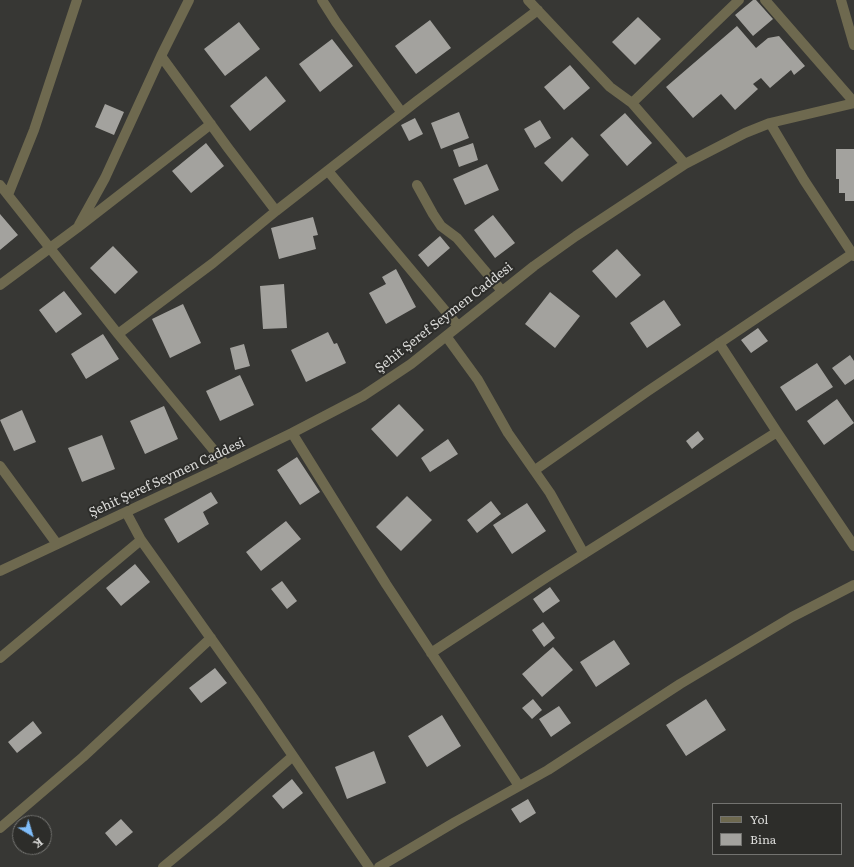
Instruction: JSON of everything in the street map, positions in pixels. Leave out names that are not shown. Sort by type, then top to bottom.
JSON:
[{"type":"street","points":[[8,195],[34,130],[77,0]]},
{"type":"street","points":[[77,228],[104,178],[189,0]]},
{"type":"street","points":[[322,0],[336,22],[402,113]]},
{"type":"street","points":[[528,0],[610,87],[632,103],[685,164]]},
{"type":"street","points":[[632,103],[739,0]]},
{"type":"street","points":[[764,0],[854,103]]},
{"type":"street","points":[[840,0],[854,45]]},
{"type":"street","points":[[118,334],[213,263],[276,211],[538,10]]},
{"type":"street","points":[[161,56],[276,211]]},
{"type":"street","name":"Şehit Şeref Seymen Caddesi","points":[[0,571],[226,465],[363,396],[411,364],[534,266],[576,236],[685,164],[745,132],[770,123],[854,103]]},
{"type":"street","points":[[535,470],[648,391],[853,255],[804,180],[770,123]]},
{"type":"street","points":[[0,285],[51,248],[211,124]]},
{"type":"street","points":[[328,171],[458,326]]},
{"type":"street","points":[[0,185],[118,334],[226,465]]},
{"type":"street","points":[[417,185],[441,226],[456,238],[502,291]]},
{"type":"street","points":[[446,336],[478,380],[508,433],[550,493],[584,554]]},
{"type":"street","points":[[719,343],[854,546]]},
{"type":"street","points":[[431,653],[777,432]]},
{"type":"street","points":[[292,433],[386,584],[519,786]]},
{"type":"street","points":[[0,466],[57,544]]},
{"type":"street","points":[[126,512],[141,540],[211,638],[369,867]]},
{"type":"street","points":[[0,658],[141,540]]},
{"type":"street","points":[[379,867],[548,770],[680,684],[726,656],[792,617],[854,585]]},
{"type":"street","points":[[0,828],[83,757],[211,638]]},
{"type":"street","points":[[163,867],[222,819],[293,756]]},
{"type":"building","points":[[753,0],[756,0],[773,19],[753,36],[735,15]]},
{"type":"building","points":[[638,17],[661,39],[635,65],[612,42]]},
{"type":"building","points":[[430,20],[451,48],[416,74],[395,46]]},
{"type":"building","points":[[239,22],[260,49],[225,76],[204,49]]},
{"type":"building","points":[[737,26],[756,48],[768,38],[779,36],[805,66],[794,75],[791,70],[770,88],[761,78],[753,84],[758,89],[735,110],[721,94],[693,118],[666,87]]},
{"type":"building","points":[[332,39],[353,66],[320,92],[299,64]]},
{"type":"building","points":[[570,65],[590,88],[564,110],[544,87]]},
{"type":"building","points":[[266,76],[286,101],[250,131],[230,106]]},
{"type":"building","points":[[105,104],[124,112],[114,135],[95,127]]},
{"type":"building","points":[[459,112],[469,138],[441,149],[431,123]]},
{"type":"building","points":[[625,113],[652,143],[627,166],[600,135]]},
{"type":"building","points":[[415,118],[423,134],[409,141],[401,125]]},
{"type":"building","points":[[540,120],[551,138],[535,148],[524,129]]},
{"type":"building","points":[[572,137],[589,155],[562,182],[544,163]]},
{"type":"building","points":[[206,143],[224,166],[191,193],[172,171]]},
{"type":"building","points":[[473,143],[478,160],[459,167],[453,150]]},
{"type":"building","points":[[836,149],[854,149],[854,201],[845,201],[845,193],[839,193],[839,179],[836,179]]},
{"type":"building","points":[[487,164],[499,190],[465,205],[453,179]]},
{"type":"building","points":[[0,214],[18,235],[0,250]]},
{"type":"building","points":[[493,215],[515,243],[495,258],[474,230]]},
{"type":"building","points":[[313,217],[318,235],[313,236],[316,249],[279,259],[271,228]]},
{"type":"building","points":[[440,236],[450,248],[428,267],[418,255]]},
{"type":"building","points":[[113,246],[138,272],[115,294],[90,268]]},
{"type":"building","points":[[617,249],[641,275],[616,298],[592,271]]},
{"type":"building","points":[[396,269],[416,307],[386,324],[369,293],[386,284],[382,277]]},
{"type":"building","points":[[284,284],[287,328],[263,329],[260,286]]},
{"type":"building","points":[[64,291],[82,314],[56,333],[39,310]]},
{"type":"building","points":[[550,292],[580,316],[555,348],[525,324]]},
{"type":"building","points":[[664,300],[681,325],[647,348],[630,323]]},
{"type":"building","points":[[183,304],[201,343],[170,358],[152,319]]},
{"type":"building","points":[[758,328],[768,341],[751,353],[741,340]]},
{"type":"building","points":[[328,332],[334,344],[337,343],[346,363],[306,382],[291,350]]},
{"type":"building","points":[[103,334],[119,359],[86,379],[71,354]]},
{"type":"building","points":[[244,344],[250,366],[235,370],[230,348]]},
{"type":"building","points":[[850,355],[854,361],[854,379],[845,385],[832,368]]},
{"type":"building","points":[[817,363],[833,387],[796,411],[780,387]]},
{"type":"building","points":[[240,375],[254,405],[220,421],[206,391]]},
{"type":"building","points":[[837,399],[854,423],[824,445],[807,421]]},
{"type":"building","points":[[399,404],[424,430],[397,457],[371,429]]},
{"type":"building","points":[[164,406],[178,439],[145,454],[130,421]]},
{"type":"building","points":[[22,410],[36,442],[14,451],[0,420]]},
{"type":"building","points":[[698,431],[704,439],[692,449],[686,441]]},
{"type":"building","points":[[102,435],[115,469],[82,482],[68,448]]},
{"type":"building","points":[[448,439],[458,454],[430,472],[421,458]]},
{"type":"building","points":[[297,457],[320,492],[300,505],[277,470]]},
{"type":"building","points":[[211,492],[218,503],[203,512],[209,524],[178,543],[164,519]]},
{"type":"building","points":[[407,496],[432,520],[401,551],[376,527]]},
{"type":"building","points":[[491,501],[501,514],[477,533],[467,520]]},
{"type":"building","points":[[527,503],[546,531],[512,554],[493,525]]},
{"type":"building","points":[[286,521],[301,539],[261,571],[246,552]]},
{"type":"building","points":[[135,564],[150,582],[121,606],[106,588]]},
{"type":"building","points":[[282,581],[297,601],[287,609],[271,589]]},
{"type":"building","points":[[550,587],[560,601],[543,613],[533,599]]},
{"type":"building","points":[[543,622],[555,638],[544,647],[532,630]]},
{"type":"building","points":[[614,640],[630,664],[596,687],[580,662]]},
{"type":"building","points":[[553,647],[573,670],[542,697],[522,674]]},
{"type":"building","points":[[215,668],[227,683],[201,703],[189,688]]},
{"type":"building","points":[[533,699],[542,710],[532,719],[522,708]]},
{"type":"building","points":[[706,699],[726,730],[686,756],[666,725]]},
{"type":"building","points":[[559,706],[571,723],[551,737],[539,719]]},
{"type":"building","points":[[442,715],[461,746],[427,767],[408,736]]},
{"type":"building","points":[[33,721],[42,733],[17,753],[8,742]]},
{"type":"building","points":[[374,751],[386,783],[347,799],[335,767]]},
{"type":"building","points":[[292,779],[303,793],[283,809],[272,796]]},
{"type":"building","points":[[528,799],[536,813],[520,823],[511,809]]},
{"type":"building","points":[[121,819],[133,832],[116,846],[105,833]]}]
